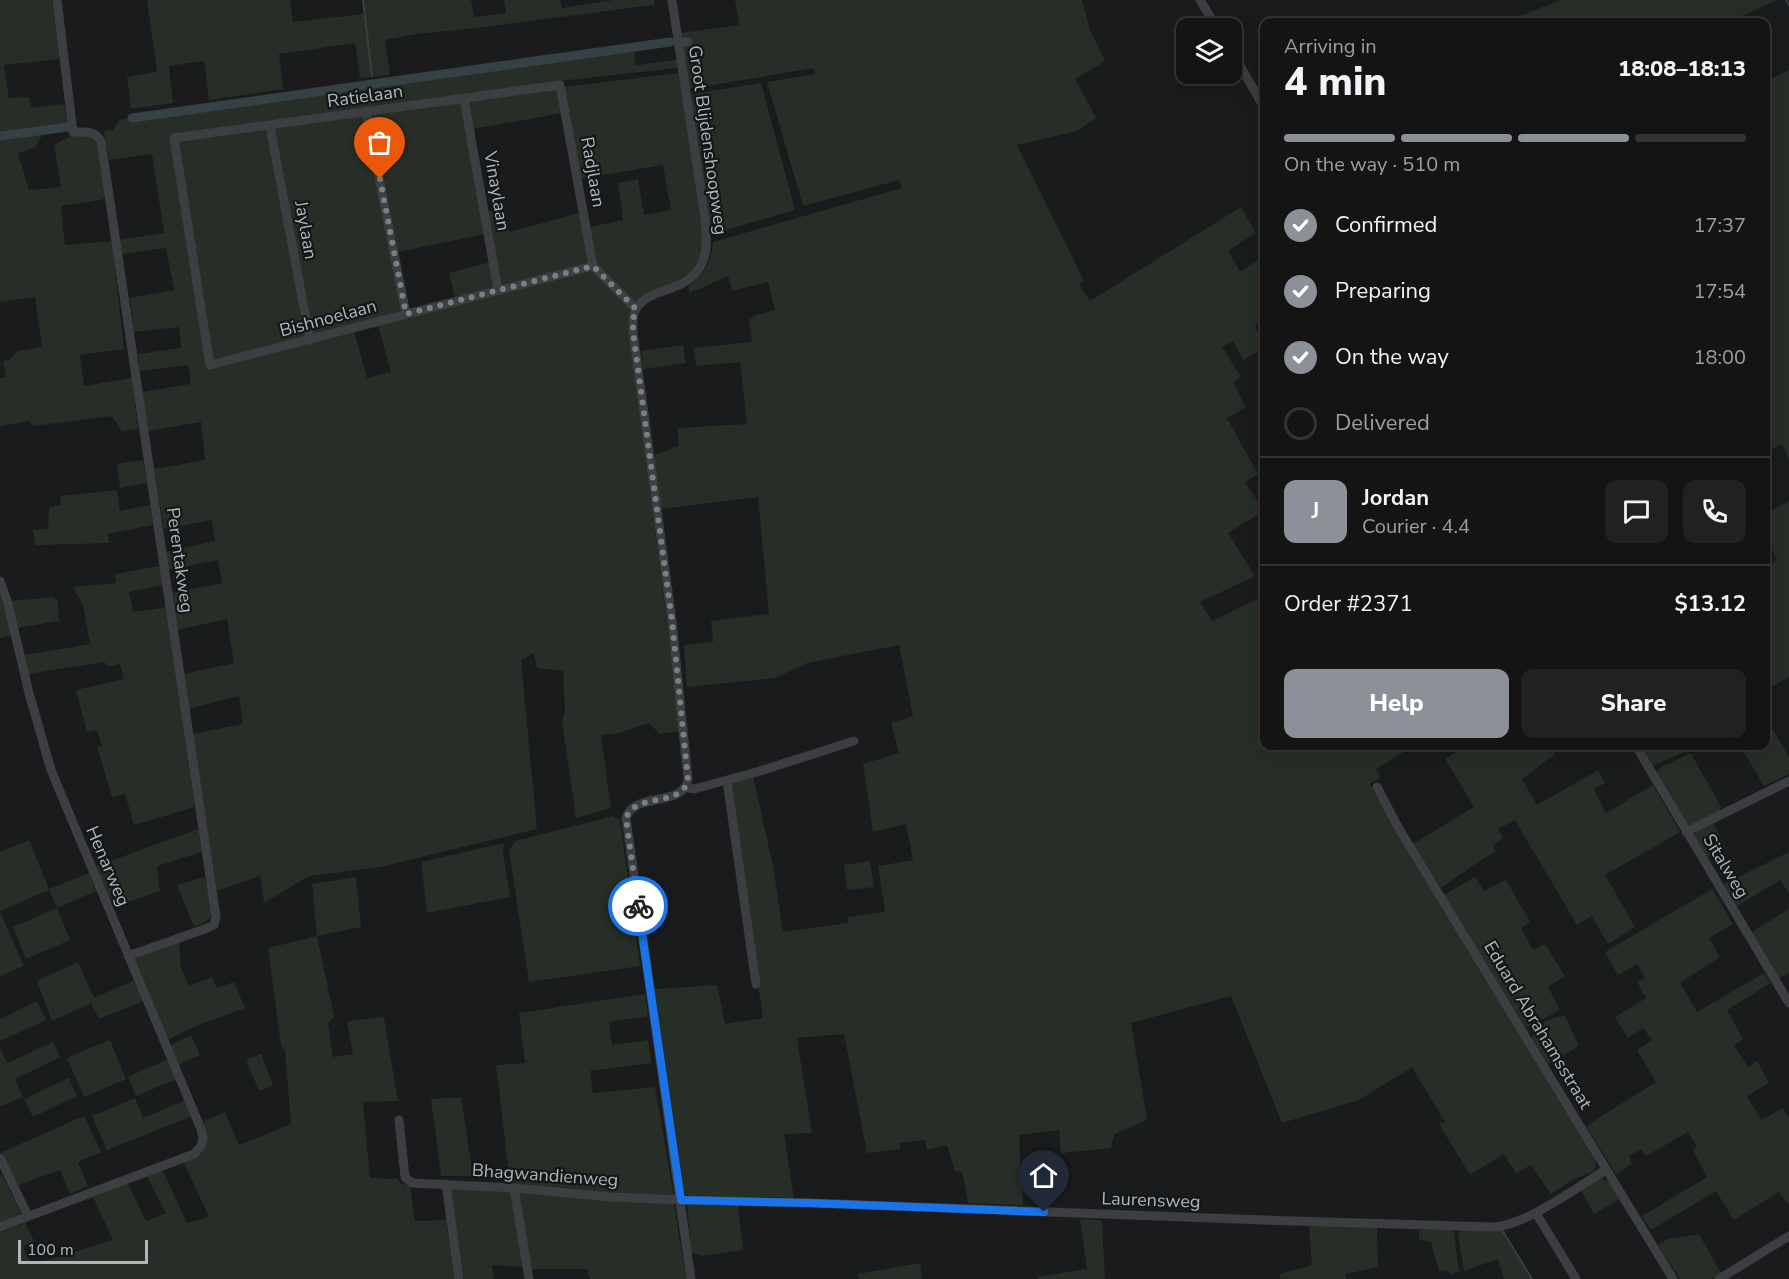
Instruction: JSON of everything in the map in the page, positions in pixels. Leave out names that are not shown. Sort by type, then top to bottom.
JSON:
[{"type":"street","name":"Perentakweg","points":[[57,0],[73,132],[93,132],[101,141],[216,917],[214,925],[205,929],[128,956]]},
{"type":"street","name":"Groot Blijdenshoopweg","points":[[636,309],[643,301],[682,285],[693,276],[703,261],[706,251],[705,219],[672,0]]},
{"type":"street","points":[[1200,0],[1211,18]]},
{"type":"street","points":[[1242,69],[1260,100]]},
{"type":"street","name":"Ratielaan","points":[[210,365],[174,138],[560,85]]},
{"type":"street","name":"Radjlaan","points":[[560,85],[593,266]]},
{"type":"street","name":"Vinaylaan","points":[[464,99],[498,290]]},
{"type":"street","points":[[366,111],[406,314]]},
{"type":"street","name":"Jaylaan","points":[[270,126],[310,340]]},
{"type":"street","points":[[593,266],[636,309],[633,332],[672,621],[687,788]]},
{"type":"street","name":"Bishnoelaan","points":[[210,365],[593,266]]},
{"type":"street","name":"Henarweg","points":[[0,581],[8,600],[29,693],[51,770],[203,1138],[201,1146],[194,1154],[28,1216]]},
{"type":"street","points":[[691,1279],[626,818],[628,813],[638,805],[680,793],[687,788],[694,789],[727,781],[854,741]]},
{"type":"street","name":"Sitalweg","points":[[1638,750],[1789,1003]]},
{"type":"street","points":[[727,781],[756,984]]},
{"type":"street","points":[[1686,832],[1789,781]]},
{"type":"street","name":"Eduard Abrahamsstraat","points":[[1377,787],[1398,827],[1673,1279]]},
{"type":"street","name":"Bhagwandienweg","points":[[399,1120],[405,1177],[412,1183],[681,1200]]},
{"type":"street","points":[[0,1158],[28,1216],[0,1227]]},
{"type":"street","name":"Laurensweg","points":[[681,1200],[1505,1227],[1536,1213],[1606,1170]]},
{"type":"street","points":[[446,1184],[459,1279]]},
{"type":"street","points":[[514,1188],[529,1279]]},
{"type":"street","points":[[1536,1213],[1576,1279]]},
{"type":"street","points":[[1719,1279],[1789,1236]]},
{"type":"shaded area","points":[[0,0],[52,0],[60,59],[4,65],[9,98],[29,97],[31,108],[64,104],[68,127],[44,131],[36,147],[18,153],[29,190],[61,187],[54,145],[76,134],[86,134],[98,139],[106,197],[101,200],[61,206],[65,245],[112,241],[124,349],[80,355],[84,386],[132,378],[138,429],[122,431],[112,416],[32,426],[30,421],[0,426],[0,378],[6,377],[3,361],[9,360],[18,351],[42,347],[35,297],[0,302]]},
{"type":"shaded area","points":[[147,0],[290,0],[293,22],[364,14],[363,0],[471,0],[474,17],[506,13],[504,0],[560,0],[562,8],[614,0],[654,0],[654,5],[417,34],[385,40],[390,75],[360,78],[355,43],[279,54],[283,89],[209,100],[204,61],[169,66],[173,103],[131,109],[127,77],[157,72]]},
{"type":"shaded area","points":[[735,0],[1082,0],[1090,30],[1105,61],[1075,79],[1096,118],[1077,131],[1017,145],[1084,281],[1079,285],[1090,301],[1241,207],[1256,233],[1228,251],[1240,271],[1260,259],[1260,322],[1255,325],[1260,340],[1260,351],[1243,360],[1233,341],[1222,347],[1241,377],[1233,382],[1246,407],[1227,418],[1258,474],[1245,482],[1260,505],[1260,513],[1228,533],[1255,576],[1200,602],[1212,621],[1259,598],[1260,600],[1260,750],[1407,750],[1376,769],[1381,777],[1370,784],[1396,831],[1593,1155],[1596,1164],[1594,1171],[1572,1180],[1551,1194],[1531,1165],[1516,1173],[1504,1154],[1470,1175],[1439,1124],[1445,1122],[1412,1067],[1359,1100],[1282,1123],[1231,996],[1131,1023],[1147,1120],[1114,1134],[1111,1148],[1061,1153],[1059,1130],[1019,1135],[1023,1205],[968,1203],[962,1171],[955,1171],[947,1145],[927,1150],[925,1140],[900,1143],[900,1149],[867,1153],[844,1034],[797,1038],[812,1133],[784,1134],[794,1198],[685,1194],[654,989],[717,985],[725,1024],[763,1018],[728,782],[753,776],[773,866],[783,932],[848,923],[848,917],[885,912],[878,866],[913,860],[906,824],[873,832],[863,764],[899,753],[891,723],[913,716],[899,645],[807,663],[775,678],[687,687],[684,645],[713,642],[711,621],[769,614],[758,497],[661,509],[654,455],[679,446],[677,428],[747,424],[740,362],[696,366],[694,348],[752,342],[749,320],[756,315],[775,310],[768,282],[732,291],[728,276],[690,293],[688,287],[706,268],[713,242],[902,188],[899,180],[803,206],[767,82],[815,74],[814,68],[689,89],[680,33],[739,25]]},
{"type":"shaded area","points":[[1560,0],[1777,0],[1738,18],[1515,18]]},
{"type":"shaded area","points":[[633,47],[636,65],[677,60],[677,68],[560,81],[171,137],[207,368],[354,331],[367,378],[391,372],[378,326],[592,269],[628,304],[631,311],[628,323],[681,731],[660,734],[649,723],[619,733],[601,735],[611,808],[576,818],[562,721],[565,711],[563,671],[537,668],[534,653],[521,660],[537,829],[380,867],[309,876],[264,903],[260,876],[217,891],[192,734],[243,724],[239,696],[188,709],[183,674],[234,663],[227,619],[177,630],[173,593],[222,583],[218,560],[167,570],[165,552],[215,541],[212,520],[164,529],[154,469],[205,460],[201,422],[148,431],[142,392],[190,384],[190,372],[187,365],[140,371],[138,354],[181,348],[179,327],[134,332],[130,298],[174,290],[166,248],[122,254],[120,240],[164,233],[152,154],[109,160],[104,131],[113,130],[119,120]]},
{"type":"shaded area","points":[[1789,70],[1789,460],[1782,444],[1770,450],[1770,79]]},
{"type":"shaded area","points":[[679,73],[703,236],[702,253],[692,273],[636,305],[597,265],[590,227],[623,220],[618,183],[638,179],[644,215],[671,210],[663,165],[580,179],[564,87]]},
{"type":"shaded area","points":[[761,83],[795,210],[715,233],[710,230],[691,94]]},
{"type":"shaded area","points":[[558,88],[562,113],[473,129],[469,101]]},
{"type":"shaded area","points":[[462,102],[485,234],[398,252],[371,114]]},
{"type":"shaded area","points":[[364,116],[402,312],[312,337],[275,128]]},
{"type":"shaded area","points":[[268,129],[306,338],[213,361],[177,140]]},
{"type":"shaded area","points":[[504,208],[509,232],[579,213],[589,263],[501,286],[487,212]]},
{"type":"shaded area","points":[[490,262],[495,287],[455,297],[449,273]]},
{"type":"shaded area","points":[[683,345],[686,363],[643,369],[641,351]]},
{"type":"shaded area","points":[[143,460],[147,483],[120,488],[117,464]]},
{"type":"shaded area","points":[[117,490],[120,511],[150,505],[153,525],[108,534],[109,543],[35,545],[33,530],[48,529],[49,508],[60,505],[61,496]]},
{"type":"shaded area","points":[[1789,501],[1789,677],[1770,688],[1770,564],[1777,560],[1770,544],[1770,511]]},
{"type":"shaded area","points":[[160,566],[163,585],[129,592],[133,612],[167,607],[195,807],[134,825],[125,794],[112,797],[97,747],[102,746],[97,730],[87,732],[76,690],[124,679],[120,664],[108,666],[104,662],[28,674],[25,655],[90,644],[83,605],[73,587],[116,583],[115,574]]},
{"type":"shaded area","points":[[0,584],[13,635],[0,638]]},
{"type":"shaded area","points":[[53,597],[58,601],[59,621],[18,628],[11,601]]},
{"type":"shaded area","points":[[1770,725],[1789,757],[1789,774],[1764,786],[1742,750],[1770,750]]},
{"type":"shaded area","points":[[1460,750],[1552,750],[1555,754],[1522,779],[1537,805],[1598,770],[1605,783],[1594,789],[1606,813],[1653,785],[1680,832],[1605,875],[1635,927],[1608,944],[1592,916],[1577,925],[1515,820],[1498,829],[1503,838],[1493,846],[1496,852],[1441,888],[1413,844],[1474,807],[1445,759]]},
{"type":"shaded area","points":[[1644,750],[1689,750],[1653,766]]},
{"type":"shaded area","points":[[1691,753],[1721,807],[1718,813],[1692,826],[1687,825],[1656,772],[1661,767]]},
{"type":"shaded area","points":[[613,816],[620,820],[640,966],[529,982],[509,851],[515,841]]},
{"type":"shaded area","points":[[1713,822],[1725,848],[1707,858],[1694,835],[1697,830]]},
{"type":"shaded area","points":[[198,829],[202,852],[157,866],[160,891],[111,908],[94,867]]},
{"type":"shaded area","points":[[29,840],[49,889],[89,873],[96,891],[57,908],[49,890],[0,911],[0,852]]},
{"type":"shaded area","points":[[504,843],[503,852],[510,897],[427,913],[421,862]]},
{"type":"shaded area","points":[[1789,852],[1789,893],[1780,880],[1737,906],[1724,884]]},
{"type":"shaded area","points":[[870,861],[874,887],[847,890],[844,865]]},
{"type":"shaded area","points":[[205,877],[213,915],[204,923],[194,927],[177,885]]},
{"type":"shaded area","points":[[356,877],[361,927],[317,936],[312,884]]},
{"type":"shaded area","points":[[1475,877],[1484,891],[1506,880],[1530,922],[1521,928],[1533,950],[1545,944],[1565,976],[1548,987],[1560,1010],[1526,1028],[1444,895]]},
{"type":"shaded area","points":[[1712,889],[1733,924],[1709,938],[1720,957],[1680,983],[1697,1012],[1764,973],[1771,983],[1727,1010],[1743,1039],[1734,1045],[1748,1067],[1757,1061],[1769,1083],[1747,1096],[1761,1120],[1783,1108],[1789,1118],[1789,1202],[1787,1203],[1779,1192],[1734,1220],[1716,1191],[1651,1230],[1642,1216],[1707,1177],[1693,1150],[1697,1147],[1688,1132],[1646,1156],[1641,1149],[1629,1156],[1632,1164],[1616,1174],[1586,1126],[1656,1082],[1637,1050],[1652,1040],[1643,1028],[1628,1038],[1615,1017],[1646,998],[1637,982],[1645,978],[1637,964],[1618,975],[1605,952]]},
{"type":"shaded area","points":[[57,908],[70,940],[26,959],[13,927]]},
{"type":"shaded area","points":[[1789,909],[1789,973],[1779,978],[1752,932]]},
{"type":"shaded area","points":[[0,912],[24,966],[0,976]]},
{"type":"shaded area","points":[[317,936],[334,1017],[328,1024],[333,1057],[353,1054],[347,1022],[384,1017],[398,1101],[363,1102],[370,1178],[397,1179],[401,1184],[410,1185],[415,1221],[446,1220],[455,1279],[0,1279],[0,1233],[25,1223],[34,1241],[23,1247],[31,1265],[113,1240],[93,1197],[127,1182],[146,1221],[166,1213],[146,1175],[162,1169],[187,1223],[209,1217],[183,1161],[196,1157],[204,1121],[225,1112],[239,1145],[291,1124],[285,1050],[281,1046],[268,948]]},
{"type":"shaded area","points":[[179,941],[181,968],[189,986],[212,977],[217,988],[234,982],[245,1008],[196,1026],[167,1040],[133,957]]},
{"type":"shaded area","points":[[78,962],[94,998],[135,980],[144,1001],[99,1019],[91,1003],[52,1021],[37,981]]},
{"type":"shaded area","points":[[645,994],[648,1016],[609,1022],[612,1045],[648,1040],[651,1063],[590,1071],[593,1093],[655,1087],[674,1198],[510,1184],[496,1065],[525,1063],[519,1013]]},
{"type":"shaded area","points":[[37,1001],[46,1020],[0,1041],[0,1019]]},
{"type":"shaded area","points":[[1565,1016],[1579,1046],[1548,1064],[1532,1039],[1536,1029],[1544,1022]]},
{"type":"shaded area","points":[[191,1035],[200,1055],[178,1065],[169,1046]]},
{"type":"shaded area","points":[[110,1040],[126,1079],[84,1097],[67,1058]]},
{"type":"shaded area","points":[[53,1042],[60,1057],[15,1079],[23,1097],[0,1106],[0,1048],[7,1063]]},
{"type":"shaded area","points":[[261,1054],[273,1085],[259,1091],[246,1060]]},
{"type":"shaded area","points":[[168,1059],[177,1079],[136,1096],[128,1077]]},
{"type":"shaded area","points":[[68,1078],[77,1096],[33,1117],[24,1099]]},
{"type":"shaded area","points":[[461,1097],[473,1176],[441,1176],[431,1099]]},
{"type":"shaded area","points":[[135,1098],[143,1118],[185,1100],[192,1116],[107,1150],[92,1116]]},
{"type":"shaded area","points":[[84,1116],[101,1152],[78,1162],[88,1186],[70,1194],[60,1170],[18,1185],[2,1152]]},
{"type":"shaded area","points":[[2,1174],[21,1213],[12,1220],[0,1224],[0,1175]]},
{"type":"shaded area","points":[[1601,1178],[1611,1184],[1620,1199],[1594,1214],[1579,1187]]},
{"type":"shaded area","points":[[449,1188],[512,1192],[523,1267],[492,1265],[494,1279],[464,1279]]},
{"type":"shaded area","points":[[518,1192],[674,1204],[686,1279],[590,1279],[587,1269],[531,1269]]},
{"type":"shaded area","points":[[687,1203],[738,1205],[743,1250],[701,1256],[691,1252]]},
{"type":"shaded area","points":[[1080,1219],[1102,1220],[1105,1279],[1038,1279],[1037,1277],[1087,1269]]},
{"type":"shaded area","points":[[1309,1225],[1377,1227],[1378,1267],[1346,1274],[1346,1279],[1280,1279],[1280,1274],[1312,1265]]},
{"type":"shaded area","points":[[1460,1229],[1502,1230],[1532,1279],[1504,1279],[1498,1259],[1464,1271],[1458,1234]]},
{"type":"shaded area","points":[[1419,1230],[1452,1230],[1459,1272],[1451,1274],[1448,1270],[1439,1271],[1431,1242],[1419,1239]]},
{"type":"shaded area","points":[[1699,1234],[1721,1273],[1711,1279],[1680,1279],[1658,1245],[1668,1239]]},
{"type":"shaded area","points":[[920,1263],[922,1279],[859,1279],[858,1274]]},
{"type":"waterway","points":[[363,0],[372,76]]},
{"type":"waterway","points":[[1786,0],[1789,5]]},
{"type":"waterway","points":[[132,118],[670,42]]},
{"type":"waterway","points":[[0,136],[68,127]]},
{"type":"waterway","points":[[1502,1230],[1532,1279]]},
{"type":"way so far","points":[[380,179],[406,314],[593,266],[636,309],[633,332],[672,621],[688,780],[687,788],[680,793],[638,805],[631,809],[626,818],[638,906]]},
{"type":"route","points":[[638,906],[681,1200],[1044,1212]]}]
